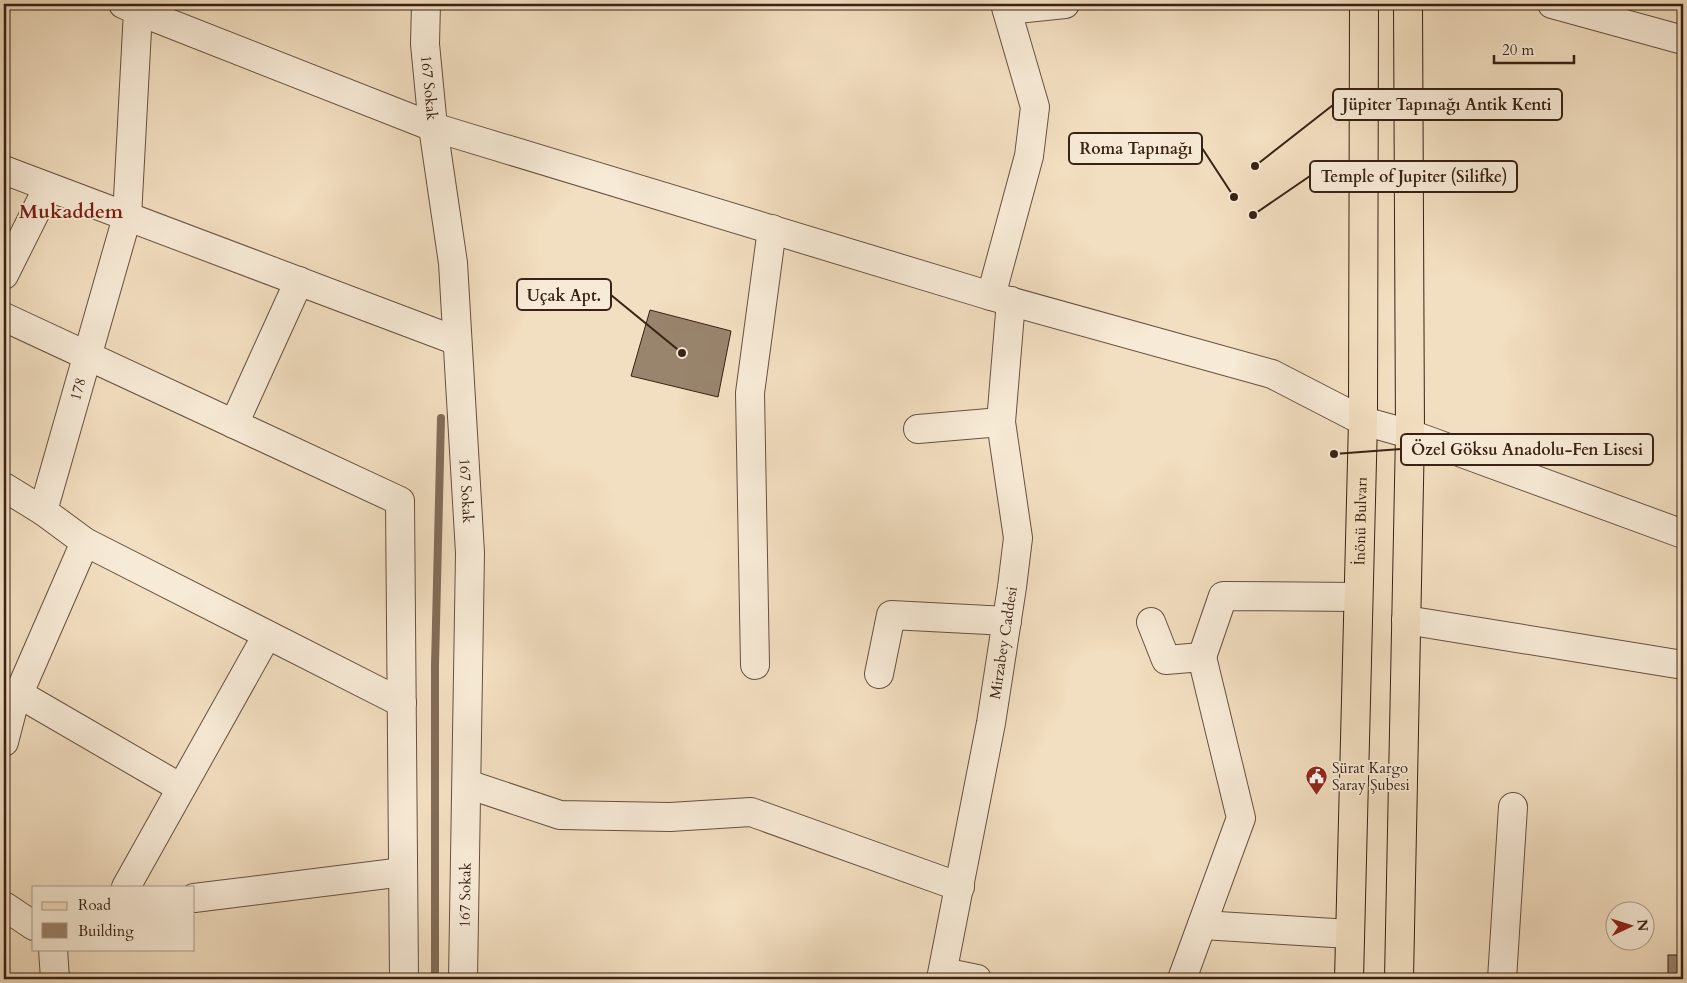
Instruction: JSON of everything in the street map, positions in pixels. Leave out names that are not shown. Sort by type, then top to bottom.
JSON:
[{"type":"main road","name":"İnönü Bulvarı","points":[[1349,979],[1363,421],[1364,4]]},
{"type":"main road","points":[[1399,979],[1410,434],[1408,4]]},
{"type":"street","name":"167 Sokak","points":[[426,4],[425,44],[433,127],[453,263],[470,553],[463,979]]},
{"type":"street","points":[[1006,7],[1066,4]]},
{"type":"street","points":[[1552,4],[1683,40]]},
{"type":"street","points":[[133,6],[433,127],[1001,299],[1272,374],[1363,421],[1410,434],[1683,534]]},
{"type":"street","name":"178","points":[[43,511],[127,216],[133,6]]},
{"type":"street","name":"Mirzabey Caddesi","points":[[942,976],[991,723],[1018,538],[1001,422],[1001,299],[1029,156],[1036,108],[1006,7]]},
{"type":"street","points":[[4,170],[458,342]]},
{"type":"street","points":[[4,275],[48,187]]},
{"type":"street","points":[[755,665],[750,393],[772,230]]},
{"type":"street","points":[[234,424],[299,281]]},
{"type":"street","points":[[4,317],[400,501],[404,979]]},
{"type":"street","points":[[918,429],[1001,422]]},
{"type":"street","points":[[4,487],[43,511],[86,542],[402,704]]},
{"type":"street","points":[[4,742],[18,694],[86,542]]},
{"type":"street","points":[[1182,979],[1241,818],[1202,658],[1223,596],[1358,597]]},
{"type":"street","points":[[879,674],[891,615],[1007,621]]},
{"type":"street","points":[[1406,620],[1683,665]]},
{"type":"street","points":[[1151,622],[1166,660],[1202,658]]},
{"type":"street","points":[[127,886],[266,635]]},
{"type":"street","points":[[18,694],[181,788]]},
{"type":"street","points":[[467,784],[560,815],[670,817],[751,812],[960,887]]},
{"type":"street","points":[[1502,979],[1513,807]]},
{"type":"street","points":[[195,898],[403,872]]},
{"type":"street","points":[[4,906],[32,925]]},
{"type":"street","points":[[1202,925],[1350,934]]},
{"type":"street","points":[[53,950],[56,979]]},
{"type":"street","points":[[942,976],[977,979]]},
{"type":"building","points":[[650,310],[731,331],[718,397],[631,376]]},
{"type":"building","points":[[1668,955],[1683,955],[1683,979],[1668,979]]},
{"type":"waterway","points":[[435,979],[435,665],[441,418]]},
{"type":"place","name":"Jüpiter Tapınağı Antik Kenti","points":[[1255,166]]},
{"type":"place","name":"Roma Tapınağı","points":[[1234,197]]},
{"type":"place","name":"Temple of Jupiter (Silifke)","points":[[1253,215]]},
{"type":"place","name":"Uçak Apt.","points":[[682,353]]},
{"type":"place","name":"Özel Göksu Anadolu-Fen Lisesi","points":[[1334,454]]},
{"type":"place","name":"Sürat Kargo Saray Şubesi","points":[[1316,796]]},
{"type":"district","name":"Mukaddem","points":[[71,211]]}]
